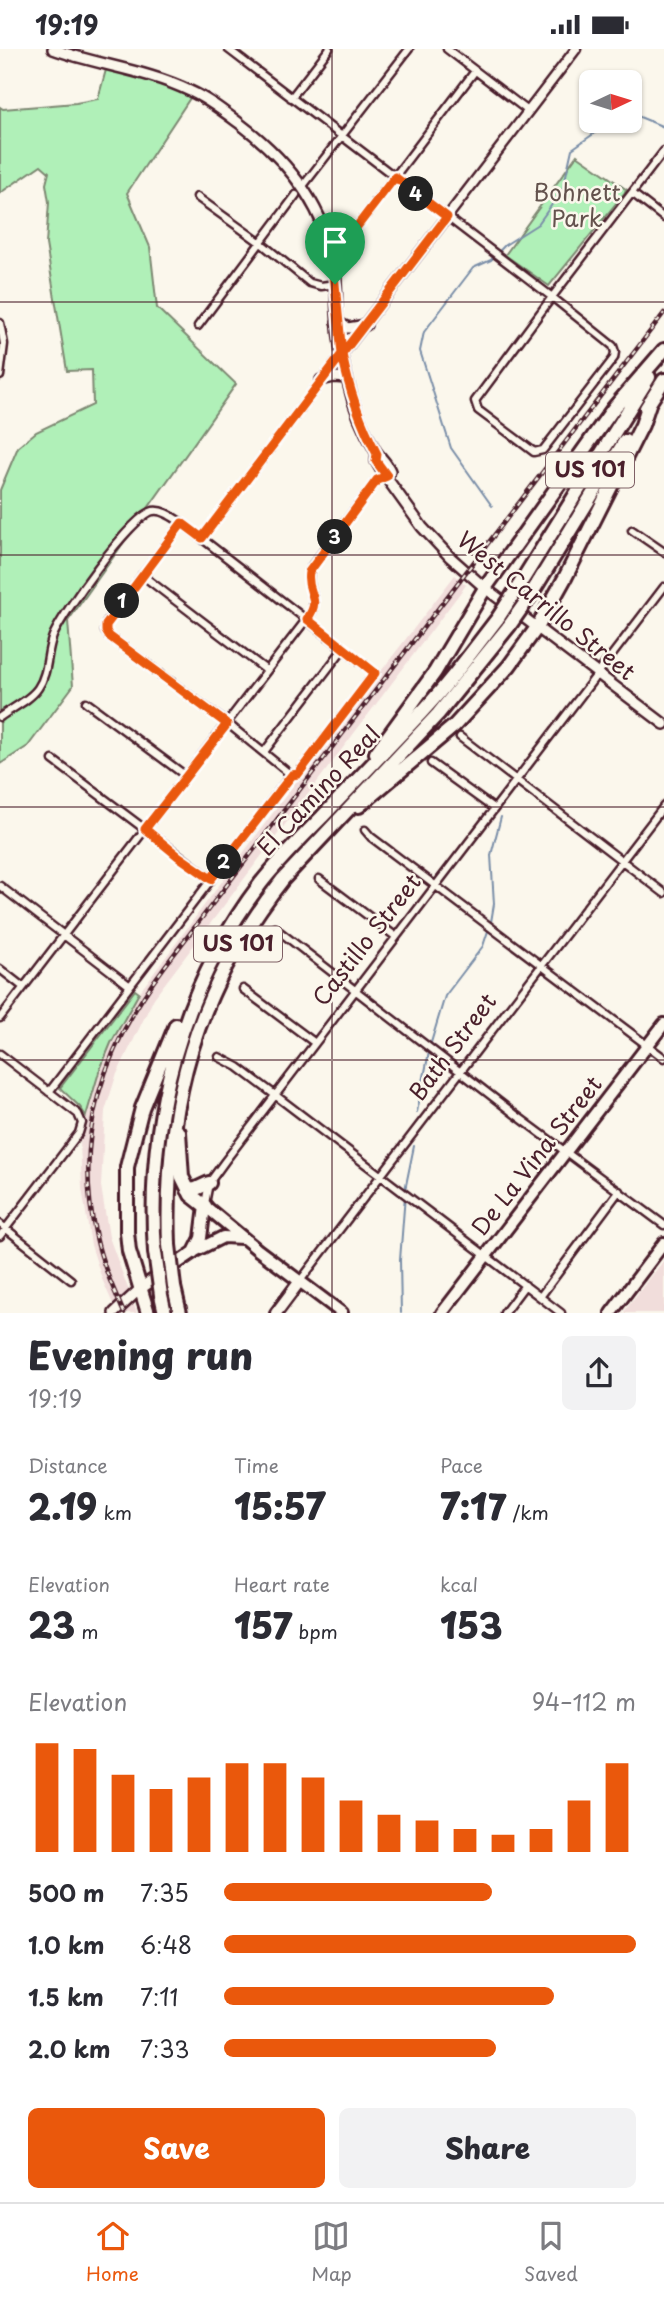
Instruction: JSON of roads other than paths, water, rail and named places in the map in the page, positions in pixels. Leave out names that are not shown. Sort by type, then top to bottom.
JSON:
[{"type":"highway","name":"El Camino Real","points":[[165,1313],[155,1252],[154,1175],[163,1098],[179,1038],[197,992],[226,935],[262,882],[424,710],[498,618],[664,351]]},
{"type":"highway","points":[[370,767],[378,747],[435,672],[485,588],[613,409],[664,351]]},
{"type":"highway","name":"El Camino Real","points":[[180,1313],[169,1245],[168,1171],[178,1095],[196,1034],[211,996],[236,947],[275,888],[445,706],[509,626],[664,380]]},
{"type":"highway","points":[[340,817],[362,804],[459,721],[541,629],[642,425],[650,401]]},
{"type":"highway","points":[[148,1313],[129,1251],[128,1160],[152,1079],[181,1014],[197,992]]},
{"type":"highway","points":[[178,1095],[182,1177],[188,1190],[205,1206]]},
{"type":"highway","points":[[188,1190],[209,1183]]},
{"type":"main road","name":"West Carrillo Street","points":[[52,49],[154,77],[206,99],[285,162],[303,186],[321,220],[331,251],[346,377],[366,434],[377,454],[383,457],[390,471],[387,476],[406,505],[436,542],[485,588],[664,724]]},
{"type":"main road","points":[[338,322],[348,328],[366,325]]},
{"type":"main road","points":[[321,380],[346,377]]},
{"type":"main road","name":"De La Vina Street","points":[[442,1313],[664,1024]]},
{"type":"main road","points":[[205,1206],[242,1238],[342,1313]]},
{"type":"main road","name":"Castillo Street","points":[[194,1252],[201,1238],[205,1206]]},
{"type":"main road","points":[[114,1313],[141,1288],[194,1252],[223,1237],[242,1238]]},
{"type":"main road","points":[[611,1313],[664,1243]]},
{"type":"main road","name":"Bath Street","points":[[276,1313],[300,1281]]},
{"type":"street","points":[[228,49],[552,297],[613,346],[614,358],[540,452],[534,452],[478,410],[475,404],[552,297],[663,155]]},
{"type":"street","points":[[238,56],[243,49]]},
{"type":"street","points":[[291,98],[329,49]]},
{"type":"street","points":[[303,186],[410,49]]},
{"type":"street","points":[[447,49],[528,111]]},
{"type":"street","points":[[202,538],[576,49]]},
{"type":"street","points":[[331,251],[342,246],[475,71]]},
{"type":"street","points":[[632,193],[664,218]]},
{"type":"street","points":[[198,326],[296,195]]},
{"type":"street","points":[[197,197],[312,284],[335,284]]},
{"type":"street","points":[[0,323],[4,356],[0,376]]},
{"type":"street","points":[[0,1018],[307,619],[315,602],[309,585],[309,572],[377,480],[387,476]]},
{"type":"street","points":[[0,717],[36,691],[43,679],[50,645],[61,621],[123,535],[139,519],[157,511],[182,523],[375,673],[316,753],[298,774],[292,775],[211,879],[50,1091]]},
{"type":"street","points":[[182,523],[106,625],[106,631],[109,636],[292,775]]},
{"type":"street","points":[[632,530],[664,552]]},
{"type":"street","points":[[142,575],[266,670]]},
{"type":"street","name":"Castillo Street","points":[[205,1206],[209,1183],[664,587]]},
{"type":"street","points":[[264,752],[343,649]]},
{"type":"street","points":[[86,702],[186,776]]},
{"type":"street","points":[[460,737],[664,893]]},
{"type":"street","points":[[53,760],[211,879]]},
{"type":"street","points":[[431,763],[493,808]]},
{"type":"street","name":"Bath Street","points":[[300,1281],[664,806]]},
{"type":"street","points":[[365,830],[664,1058]]},
{"type":"street","points":[[320,879],[395,936]]},
{"type":"street","points":[[0,886],[130,986]]},
{"type":"street","points":[[275,928],[436,1054],[664,1225]]},
{"type":"street","points":[[0,969],[23,987]]},
{"type":"street","points":[[243,989],[315,1043]]},
{"type":"street","points":[[0,1054],[50,1091],[81,1119],[81,1130],[3,1226],[0,1236]]},
{"type":"street","points":[[219,1057],[238,1067],[561,1313]]},
{"type":"street","points":[[540,1297],[620,1192]]},
{"type":"street","points":[[3,1226],[71,1280]]},
{"type":"street","points":[[503,1313],[525,1285]]},
{"type":"waterway","points":[[642,118],[664,127]]},
{"type":"waterway","points":[[492,506],[451,448],[420,351],[424,332],[473,268],[491,260],[505,245],[538,224],[563,189],[572,149],[595,133]]},
{"type":"waterway","points":[[491,922],[494,904],[491,855],[501,817]]},
{"type":"waterway","points":[[430,1046],[445,996],[483,946],[489,928]]},
{"type":"waterway","points":[[417,1112],[429,1052]]},
{"type":"waterway","points":[[405,1190],[414,1146]]},
{"type":"waterway","points":[[401,1313],[400,1260],[405,1195]]},
{"type":"railway","points":[[124,1313],[96,1237],[88,1163],[91,1128],[99,1094],[125,1029],[165,966],[664,313]]},
{"type":"park label","name":"Bohnett Park","points":[[577,206]]}]
